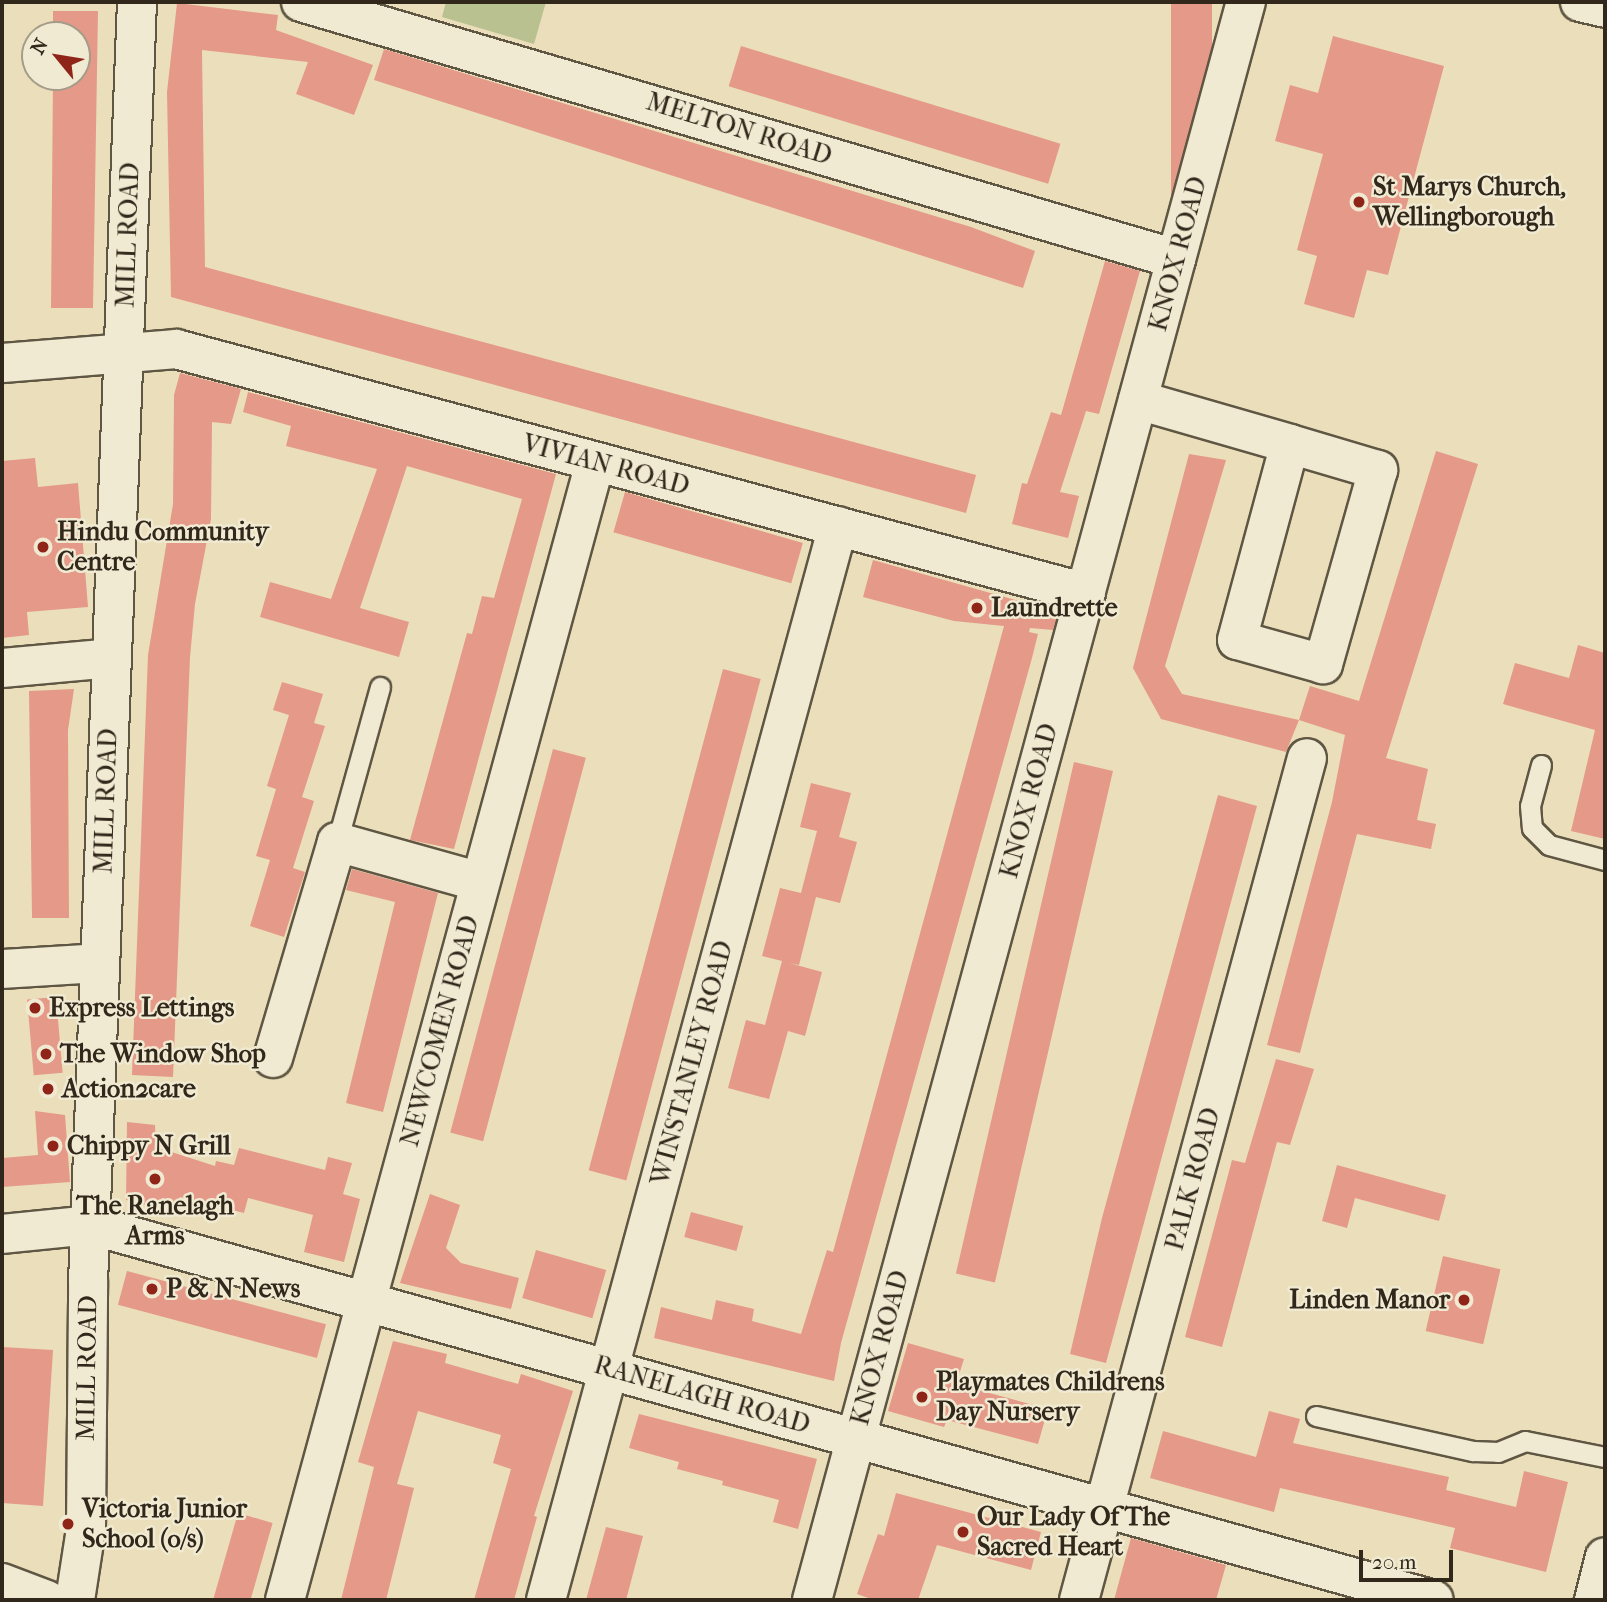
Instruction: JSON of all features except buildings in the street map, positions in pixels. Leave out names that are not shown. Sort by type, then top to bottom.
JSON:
[{"type":"street","name":"MILL ROAD","points":[[75,1600],[86,1529],[91,1225],[136,2]]},
{"type":"street","name":"MELTON ROAD","points":[[301,2],[340,9],[1176,260]]},
{"type":"street","name":"KNOX ROAD","points":[[811,1600],[1246,2]]},
{"type":"street","points":[[1580,2],[1605,8]]},
{"type":"street","name":"VIVIAN ROAD","points":[[2,363],[125,350],[176,349],[1086,593]]},
{"type":"street","points":[[1138,400],[1290,444],[1378,470],[1323,664],[1237,640],[1290,444]]},
{"type":"street","name":"NEWCOMEN ROAD","points":[[285,1600],[594,463]]},
{"type":"street","name":"WINSTANLEY ROAD","points":[[546,1600],[838,526]]},
{"type":"street","points":[[2,668],[112,658]]},
{"type":"street","name":"PALK ROAD","points":[[1079,1600],[1307,758]]},
{"type":"street","points":[[273,1058],[337,842],[480,882]]},
{"type":"street","points":[[2,969],[100,963]]},
{"type":"street","points":[[2,1234],[91,1225]]},
{"type":"street","name":"RANELAGH ROAD","points":[[91,1225],[1434,1600]]},
{"type":"street","points":[[1594,1600],[1605,1557]]},
{"type":"street","points":[[2,1583],[47,1600]]},
{"type":"lane","points":[[337,842],[380,687]]},
{"type":"lane","points":[[1541,765],[1530,806],[1532,828],[1549,845],[1605,860]]},
{"type":"lane","points":[[1316,1416],[1473,1451],[1498,1452],[1525,1441],[1605,1457]]},
{"type":"green space","points":[[446,2],[546,2],[534,44],[442,17]]},
{"type":"place","name":"St Marys Church, Wellingborough","points":[[1359,202]]},
{"type":"place","name":"Hindu Community Centre","points":[[43,547]]},
{"type":"place","name":"Laundrette","points":[[977,608]]},
{"type":"place","name":"Express Lettings","points":[[35,1008]]},
{"type":"place","name":"The Window Shop","points":[[46,1054]]},
{"type":"place","name":"Action2care","points":[[48,1089]]},
{"type":"place","name":"Chippy N Grill","points":[[53,1146]]},
{"type":"place","name":"The Ranelagh Arms","points":[[155,1179]]},
{"type":"place","name":"P & N News","points":[[152,1289]]},
{"type":"place","name":"Linden Manor","points":[[1464,1300]]},
{"type":"place","name":"Playmates Childrens Day Nursery","points":[[922,1397]]},
{"type":"place","name":"Victoria Junior School (o/s)","points":[[68,1524]]},
{"type":"place","name":"Our Lady Of The Sacred Heart","points":[[963,1532]]}]
